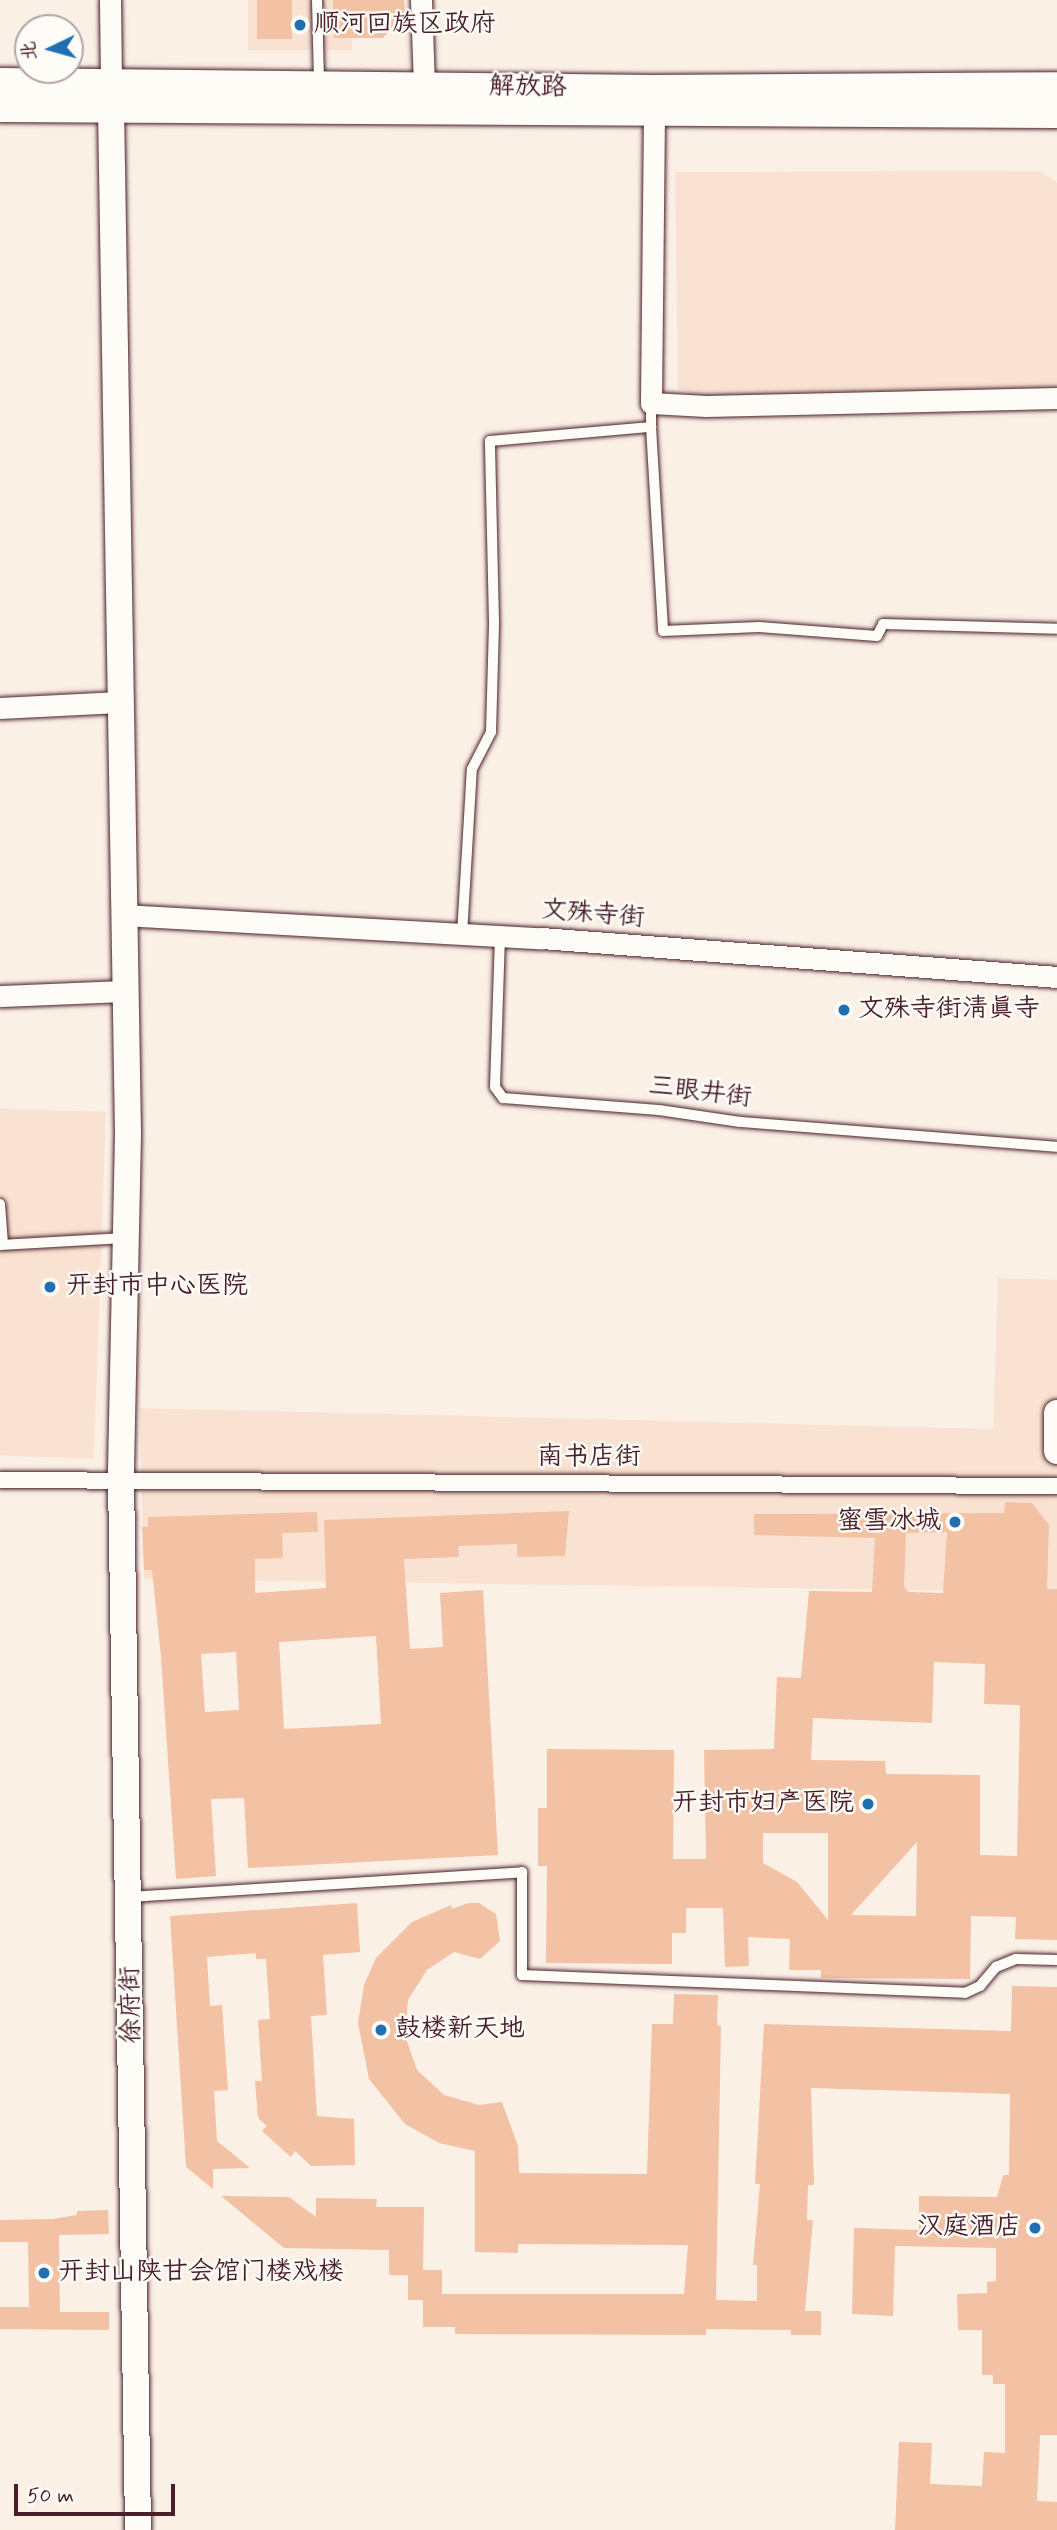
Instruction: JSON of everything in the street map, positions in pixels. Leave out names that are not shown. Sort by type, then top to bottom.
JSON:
[{"type":"main road","name":"解放路","points":[[0,83],[111,97],[654,114],[1057,113]]},
{"type":"main road","name":"解放路","points":[[0,107],[111,97],[319,87],[1057,87]]},
{"type":"street","points":[[110,0],[111,97]]},
{"type":"street","points":[[421,0],[424,87]]},
{"type":"street","name":"徐府街","points":[[111,97],[125,991],[121,1479],[130,1897],[138,2530]]},
{"type":"street","points":[[654,114],[651,402],[706,406],[1057,398]]},
{"type":"street","points":[[0,708],[119,702]]},
{"type":"street","name":"文殊寺街","points":[[124,915],[500,936],[1057,977]]},
{"type":"street","points":[[0,996],[125,991]]},
{"type":"street","points":[[1057,1413],[1057,1451]]},
{"type":"street","name":"南书店街","points":[[0,1480],[1057,1486]]},
{"type":"lane","points":[[317,0],[319,87]]},
{"type":"lane","points":[[651,402],[663,631],[759,627],[877,636],[883,624],[1057,629]]},
{"type":"lane","points":[[462,934],[472,769],[491,732],[494,622],[490,441],[651,427]]},
{"type":"lane","name":"三眼井街","points":[[500,936],[495,1087],[503,1098],[1057,1147]]},
{"type":"lane","points":[[0,1203],[1,1245],[125,1238]]},
{"type":"lane","points":[[130,1897],[522,1872],[522,1975],[965,1993],[980,1986],[996,1967],[1016,1959],[1057,1960]]},
{"type":"shaded area","name":"顺河回族区政府","points":[[248,0],[352,0],[352,50],[248,50]]},
{"type":"shaded area","points":[[1040,171],[1057,183],[1057,386],[715,399],[678,389],[675,172]]},
{"type":"shaded area","name":"开封市中心医院","points":[[0,1108],[106,1112],[94,1459],[0,1456]]},
{"type":"shaded area","points":[[998,1278],[1057,1280],[1057,1592],[144,1579],[140,1408],[993,1429]]},
{"type":"building","points":[[257,0],[292,0],[292,39],[257,39]]},
{"type":"building","points":[[333,0],[404,0],[405,12],[383,38],[334,38]]},
{"type":"building","points":[[1005,1502],[1032,1503],[1049,1525],[1047,1589],[1057,1589],[1057,1940],[1015,1939],[1016,1917],[971,1916],[970,1979],[821,1978],[821,1970],[789,1970],[790,1939],[748,1937],[749,1966],[725,1967],[723,1908],[686,1908],[686,1933],[672,1933],[672,1964],[546,1963],[547,1866],[538,1866],[538,1808],[547,1808],[547,1749],[674,1750],[673,1859],[706,1859],[704,1750],[774,1749],[777,1677],[801,1678],[809,1591],[872,1592],[875,1538],[754,1535],[754,1514],[1004,1513]],"holes":[[[947,1532],[943,1593],[909,1592],[904,1587],[906,1533]],[[934,1662],[985,1664],[984,1704],[1020,1705],[1017,1856],[980,1855],[980,1775],[886,1774],[885,1761],[811,1760],[813,1718],[932,1723]],[[763,1833],[828,1833],[828,1920],[797,1882],[763,1863]],[[917,1842],[916,1916],[851,1915]]]},
{"type":"building","points":[[569,1511],[565,1556],[517,1557],[517,1544],[458,1546],[459,1557],[404,1559],[410,1649],[443,1647],[440,1593],[483,1590],[498,1855],[248,1868],[244,1798],[211,1799],[216,1876],[176,1879],[161,1657],[152,1570],[144,1570],[142,1527],[148,1527],[148,1517],[317,1512],[318,1532],[282,1533],[283,1558],[255,1559],[255,1593],[326,1588],[324,1520]],"holes":[[[376,1636],[381,1724],[284,1729],[279,1642]],[[236,1652],[239,1710],[205,1712],[201,1654]]]},
{"type":"building","points":[[357,1903],[360,1952],[323,1955],[327,2015],[311,2016],[317,2116],[354,2119],[355,2165],[311,2166],[295,2151],[291,2157],[262,2131],[267,2126],[258,2118],[255,2081],[262,2081],[258,2020],[270,2019],[266,1959],[256,1959],[256,1953],[207,1957],[210,2006],[222,2005],[228,2090],[214,2091],[217,2141],[250,2168],[213,2169],[213,2189],[186,2167],[170,1916]]},
{"type":"building","points":[[468,1903],[479,1903],[496,1914],[500,1941],[480,1959],[454,1952],[427,1970],[408,2000],[405,2036],[417,2070],[444,2095],[479,2105],[502,2102],[518,2146],[519,2173],[647,2174],[652,2024],[673,2024],[674,1994],[718,1995],[717,2025],[721,2026],[716,2300],[757,2301],[757,2265],[753,2265],[760,2184],[755,2184],[764,2024],[1011,2031],[1012,1986],[1057,1987],[1057,2435],[1040,2435],[1037,2501],[1057,2502],[1057,2530],[895,2530],[899,2442],[932,2443],[930,2484],[982,2486],[984,2452],[1005,2453],[1005,2384],[993,2384],[993,2375],[982,2375],[982,2330],[958,2330],[957,2294],[987,2293],[987,2282],[996,2281],[996,2248],[895,2246],[893,2316],[852,2314],[854,2228],[919,2230],[919,2196],[997,2197],[1003,2175],[1009,2175],[1010,2094],[811,2088],[814,2185],[808,2185],[807,2220],[813,2220],[805,2311],[821,2311],[821,2335],[791,2335],[791,2330],[706,2329],[706,2335],[455,2334],[455,2327],[423,2327],[423,2300],[408,2300],[408,2275],[389,2275],[389,2250],[284,2248],[221,2196],[289,2197],[316,2217],[316,2198],[377,2199],[376,2207],[424,2207],[423,2270],[442,2270],[442,2294],[684,2294],[688,2245],[518,2244],[518,2253],[475,2252],[475,2151],[439,2143],[405,2124],[369,2079],[358,2023],[364,1985],[376,1958],[412,1922],[451,1905],[452,1909]]},
{"type":"building","points":[[108,2210],[109,2234],[59,2235],[60,2312],[109,2312],[109,2330],[0,2329],[0,2307],[29,2307],[28,2242],[0,2242],[0,2220],[52,2219],[77,2215],[77,2211]]},
{"type":"place","name":"顺河回族区政府","points":[[300,25]]},
{"type":"place","name":"文殊寺街清真寺","points":[[844,1010]]},
{"type":"place","name":"开封市中心医院","points":[[50,1287]]},
{"type":"place","name":"蜜雪冰城","points":[[955,1522]]},
{"type":"place","name":"开封市妇产医院","points":[[868,1804]]},
{"type":"place","name":"鼓楼新天地","points":[[381,2030]]},
{"type":"place","name":"汉庭酒店","points":[[1035,2228]]},
{"type":"place","name":"开封山陕甘会馆门楼戏楼","points":[[44,2273]]}]
